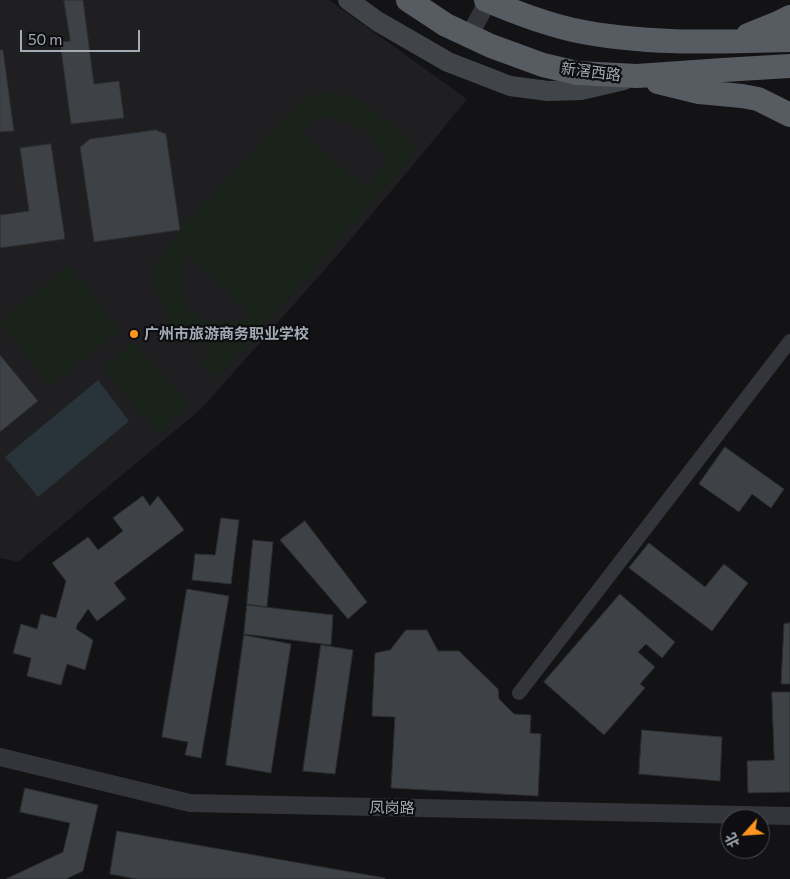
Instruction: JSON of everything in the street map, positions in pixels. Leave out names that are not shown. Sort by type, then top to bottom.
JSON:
[{"type":"highway","name":"新滘西路","points":[[408,0],[446,25],[490,46],[577,73],[637,76],[790,66]]},
{"type":"highway","points":[[487,0],[547,23],[574,30],[631,38],[730,42],[790,40]]},
{"type":"highway","points":[[730,42],[790,17]]},
{"type":"highway","points":[[637,76],[699,92],[758,99],[790,116]]},
{"type":"main road","points":[[348,0],[377,21],[448,62],[510,86],[548,91],[582,90],[637,76]]},
{"type":"street","points":[[469,36],[487,0]]},
{"type":"street","points":[[519,693],[790,340]]},
{"type":"street","name":"凤岗路","points":[[0,757],[190,803],[790,816]]},
{"type":"shaded area","name":"广州市旅游商务职业学校","points":[[0,0],[329,0],[467,99],[335,258],[201,409],[18,562],[0,558]]},
{"type":"shaded area","points":[[320,93],[333,93],[354,98],[386,119],[413,143],[416,152],[217,379],[201,364],[212,349],[176,330],[168,319],[159,300],[155,280],[158,261],[193,215],[302,100]],"holes":[[[322,117],[346,122],[360,128],[372,138],[380,149],[384,167],[365,187],[301,133],[314,119]],[[187,254],[250,313],[250,314],[240,321],[221,323],[205,321],[195,316],[183,300],[179,288],[184,259]]]},
{"type":"shaded area","points":[[69,266],[120,330],[50,386],[0,321]]},
{"type":"shaded area","points":[[134,342],[189,405],[158,433],[103,369]]},
{"type":"shaded area","points":[[98,380],[129,421],[38,497],[5,457]]},
{"type":"building","points":[[64,0],[83,0],[94,84],[119,81],[124,118],[71,124],[60,42],[70,41]]},
{"type":"building","points":[[0,50],[3,50],[14,131],[0,132]]},
{"type":"building","points":[[156,130],[166,134],[180,230],[94,242],[80,147],[90,139]]},
{"type":"building","points":[[51,144],[65,239],[0,248],[0,215],[29,211],[20,148]]},
{"type":"building","points":[[0,355],[38,401],[0,432]]},
{"type":"building","points":[[725,447],[784,489],[771,508],[752,494],[739,512],[699,484]]},
{"type":"building","points":[[143,496],[150,506],[158,496],[184,530],[114,583],[126,599],[97,621],[88,609],[76,629],[93,640],[85,670],[67,664],[61,685],[27,676],[31,658],[13,653],[21,624],[37,629],[41,614],[56,618],[66,581],[52,563],[88,537],[98,550],[123,531],[113,518]]},
{"type":"building","points":[[221,518],[239,520],[231,584],[192,580],[195,554],[215,555]]},
{"type":"building","points":[[305,521],[367,602],[348,619],[280,540]]},
{"type":"building","points":[[253,540],[273,542],[267,607],[247,604]]},
{"type":"building","points":[[649,543],[705,587],[724,564],[748,583],[712,631],[629,568]]},
{"type":"building","points":[[187,589],[229,596],[201,758],[185,755],[188,742],[162,737]]},
{"type":"building","points":[[620,594],[675,642],[662,658],[646,644],[638,652],[655,667],[640,684],[645,688],[604,735],[544,682]]},
{"type":"building","points":[[247,605],[333,615],[331,645],[244,634]]},
{"type":"building","points":[[790,623],[790,684],[781,684],[784,624]]},
{"type":"building","points":[[406,630],[427,630],[438,651],[459,651],[498,689],[499,699],[514,714],[531,715],[530,733],[541,734],[538,796],[391,788],[395,717],[372,716],[375,653],[390,650]]},
{"type":"building","points":[[244,635],[291,644],[271,773],[226,765]]},
{"type":"building","points":[[321,645],[353,650],[335,774],[303,771]]},
{"type":"building","points":[[772,692],[790,692],[790,792],[748,793],[747,761],[774,760]]},
{"type":"building","points":[[642,730],[722,737],[720,781],[639,774]]},
{"type":"building","points":[[25,788],[98,805],[83,871],[66,879],[6,879],[63,852],[70,823],[20,812]]},
{"type":"building","points":[[117,831],[385,879],[136,879],[110,874]]},
{"type":"place","name":"广州市旅游商务职业学校","points":[[134,334]]}]
